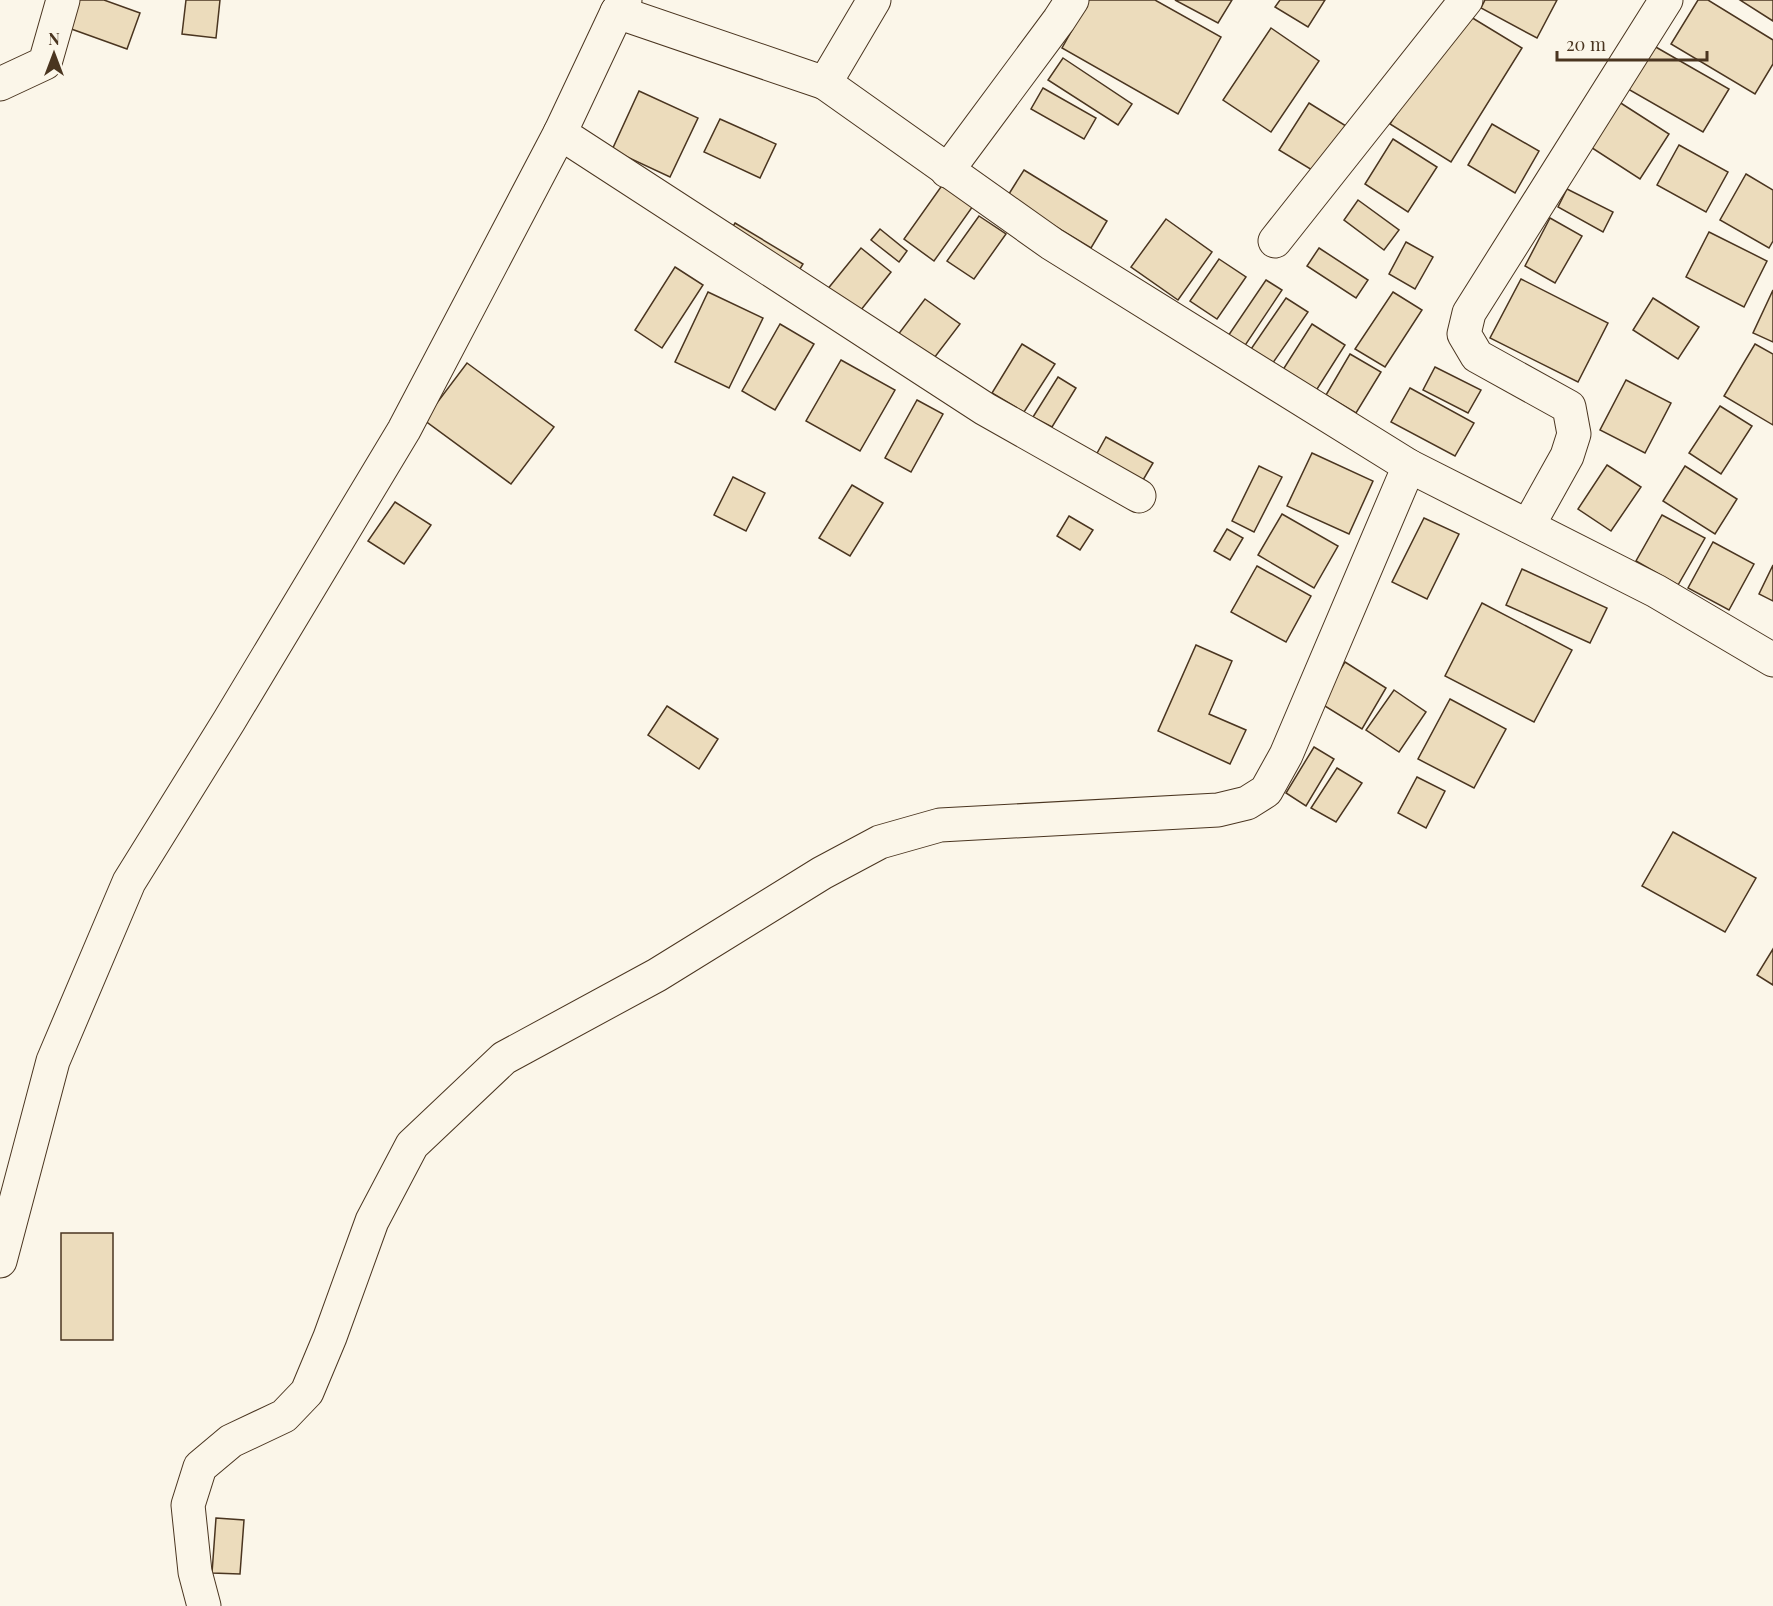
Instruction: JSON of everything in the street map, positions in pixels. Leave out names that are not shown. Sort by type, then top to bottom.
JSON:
[{"type":"street","points":[[0,84],[45,63],[63,0]]},
{"type":"street","points":[[825,83],[874,0]]},
{"type":"street","points":[[946,171],[1072,0]]},
{"type":"street","points":[[1275,241],[1466,0]]},
{"type":"street","points":[[1528,526],[1567,456],[1574,434],[1569,407],[1477,356],[1464,334],[1469,313],[1666,0]]},
{"type":"street","points":[[0,1261],[53,1061],[129,882],[404,430],[560,133],[621,6],[825,83],[1052,244],[1409,466],[1656,591],[1773,660]]},
{"type":"street","points":[[560,133],[985,409],[1139,496]]},
{"type":"street","points":[[204,1606],[195,1572],[188,1505],[200,1467],[231,1441],[284,1416],[307,1392],[330,1337],[372,1221],[412,1145],[504,1058],[657,975],[822,873],[880,842],[940,825],[1218,810],[1247,803],[1266,791],[1286,755],[1409,466]]},
{"type":"building","points":[[73,0],[104,0],[140,13],[127,49],[63,26]]},
{"type":"building","points":[[186,0],[220,0],[216,38],[182,34]]},
{"type":"building","points":[[1089,0],[1155,0],[1221,37],[1178,114],[1062,48]]},
{"type":"building","points":[[1175,0],[1232,0],[1218,23]]},
{"type":"building","points":[[1280,0],[1325,0],[1308,27],[1275,7]]},
{"type":"building","points":[[1485,0],[1557,0],[1537,38],[1481,8]]},
{"type":"building","points":[[1698,0],[1708,0],[1773,40],[1773,64],[1755,94],[1671,44]]},
{"type":"building","points":[[1740,0],[1773,0],[1773,21]]},
{"type":"building","points":[[1461,11],[1522,48],[1451,162],[1390,124]]},
{"type":"building","points":[[1271,28],[1319,61],[1271,132],[1223,100]]},
{"type":"building","points":[[1654,46],[1729,89],[1703,132],[1628,89]]},
{"type":"building","points":[[1063,58],[1132,104],[1118,125],[1048,80]]},
{"type":"building","points":[[1043,88],[1096,118],[1084,139],[1031,109]]},
{"type":"building","points":[[639,91],[698,118],[670,177],[612,150]]},
{"type":"building","points":[[1616,100],[1669,134],[1640,179],[1586,144]]},
{"type":"building","points":[[1309,103],[1346,126],[1317,173],[1279,150]]},
{"type":"building","points":[[720,119],[776,144],[760,178],[704,152]]},
{"type":"building","points":[[1492,124],[1539,151],[1515,193],[1468,165]]},
{"type":"building","points":[[1393,139],[1437,167],[1408,212],[1365,184]]},
{"type":"building","points":[[1679,145],[1728,172],[1706,212],[1657,185]]},
{"type":"building","points":[[1024,170],[1107,221],[1091,248],[1007,197]]},
{"type":"building","points":[[1746,174],[1773,190],[1773,241],[1769,248],[1720,220]]},
{"type":"building","points":[[943,184],[973,206],[934,261],[904,239]]},
{"type":"building","points":[[1567,189],[1613,212],[1603,232],[1558,207]]},
{"type":"building","points":[[1358,200],[1399,230],[1384,250],[1344,220]]},
{"type":"building","points":[[979,216],[1006,234],[974,279],[947,261]]},
{"type":"building","points":[[1550,218],[1582,236],[1555,283],[1525,266]]},
{"type":"building","points":[[1166,219],[1212,252],[1178,300],[1131,267]]},
{"type":"building","points":[[735,223],[803,264],[787,290],[719,250]]},
{"type":"building","points":[[880,229],[907,251],[899,262],[871,240]]},
{"type":"building","points":[[1709,232],[1767,261],[1744,307],[1686,277]]},
{"type":"building","points":[[1406,242],[1433,257],[1415,289],[1389,274]]},
{"type":"building","points":[[861,248],[891,272],[853,320],[822,296]]},
{"type":"building","points":[[1319,248],[1368,280],[1356,298],[1307,266]]},
{"type":"building","points":[[1219,259],[1246,277],[1217,319],[1190,301]]},
{"type":"building","points":[[675,267],[703,285],[662,348],[635,330]]},
{"type":"building","points":[[1521,279],[1608,323],[1578,382],[1490,338]]},
{"type":"building","points":[[1266,280],[1282,290],[1242,350],[1226,339]]},
{"type":"building","points":[[1773,290],[1773,342],[1753,333]]},
{"type":"building","points":[[708,292],[763,318],[729,388],[675,362]]},
{"type":"building","points":[[1393,292],[1422,310],[1385,367],[1355,349]]},
{"type":"building","points":[[1286,298],[1308,312],[1270,367],[1249,352]]},
{"type":"building","points":[[1653,298],[1699,327],[1678,359],[1633,330]]},
{"type":"building","points":[[925,299],[960,324],[928,366],[894,340]]},
{"type":"building","points":[[780,324],[814,344],[775,410],[742,391]]},
{"type":"building","points":[[1312,324],[1345,345],[1312,397],[1279,376]]},
{"type":"building","points":[[1022,344],[1055,364],[1024,412],[992,393]]},
{"type":"building","points":[[1755,344],[1773,354],[1773,425],[1724,396]]},
{"type":"building","points":[[1350,354],[1381,372],[1356,413],[1326,395]]},
{"type":"building","points":[[841,360],[895,390],[860,451],[806,421]]},
{"type":"building","points":[[467,363],[554,427],[511,484],[424,420]]},
{"type":"building","points":[[1435,367],[1481,390],[1468,413],[1423,390]]},
{"type":"building","points":[[1058,377],[1076,388],[1052,427],[1033,417]]},
{"type":"building","points":[[1626,380],[1671,403],[1645,453],[1600,430]]},
{"type":"building","points":[[1410,388],[1474,423],[1455,456],[1391,422]]},
{"type":"building","points":[[917,400],[943,414],[911,472],[885,458]]},
{"type":"building","points":[[1720,406],[1752,426],[1721,474],[1689,453]]},
{"type":"building","points":[[1106,437],[1153,463],[1136,492],[1090,466]]},
{"type":"building","points":[[1312,453],[1373,481],[1349,534],[1287,506]]},
{"type":"building","points":[[1607,465],[1641,487],[1611,531],[1578,509]]},
{"type":"building","points":[[1259,466],[1282,477],[1254,532],[1232,521]]},
{"type":"building","points":[[1685,466],[1737,499],[1715,534],[1663,501]]},
{"type":"building","points":[[733,477],[765,493],[746,531],[714,515]]},
{"type":"building","points":[[852,485],[883,503],[850,556],[819,538]]},
{"type":"building","points":[[395,502],[431,525],[404,564],[368,541]]},
{"type":"building","points":[[1282,514],[1338,546],[1314,588],[1258,555]]},
{"type":"building","points":[[1662,515],[1705,538],[1678,585],[1636,561]]},
{"type":"building","points":[[1069,516],[1093,530],[1080,550],[1057,536]]},
{"type":"building","points":[[1424,518],[1459,534],[1427,599],[1392,582]]},
{"type":"building","points":[[1227,529],[1243,538],[1230,560],[1214,551]]},
{"type":"building","points":[[1713,542],[1754,564],[1729,610],[1688,588]]},
{"type":"building","points":[[1773,565],[1773,601],[1759,594]]},
{"type":"building","points":[[1257,566],[1311,596],[1286,642],[1231,612]]},
{"type":"building","points":[[1522,569],[1607,608],[1590,643],[1506,605]]},
{"type":"building","points":[[1482,603],[1572,650],[1534,722],[1445,676]]},
{"type":"building","points":[[1196,645],[1232,661],[1209,714],[1246,730],[1230,764],[1158,731]]},
{"type":"building","points":[[1345,662],[1386,688],[1362,729],[1320,703]]},
{"type":"building","points":[[1394,690],[1426,712],[1399,752],[1366,730]]},
{"type":"building","points":[[1450,699],[1506,729],[1474,788],[1418,759]]},
{"type":"building","points":[[667,706],[718,739],[699,769],[648,735]]},
{"type":"building","points":[[1314,747],[1334,759],[1306,806],[1286,793]]},
{"type":"building","points":[[1337,768],[1362,783],[1336,822],[1311,808]]},
{"type":"building","points":[[1417,777],[1445,791],[1426,828],[1398,813]]},
{"type":"building","points":[[1673,832],[1756,878],[1725,932],[1642,886]]},
{"type":"building","points":[[1773,949],[1773,985],[1757,975]]},
{"type":"building","points":[[61,1233],[113,1233],[113,1340],[61,1340]]},
{"type":"building","points":[[216,1518],[244,1520],[240,1574],[212,1573]]}]
